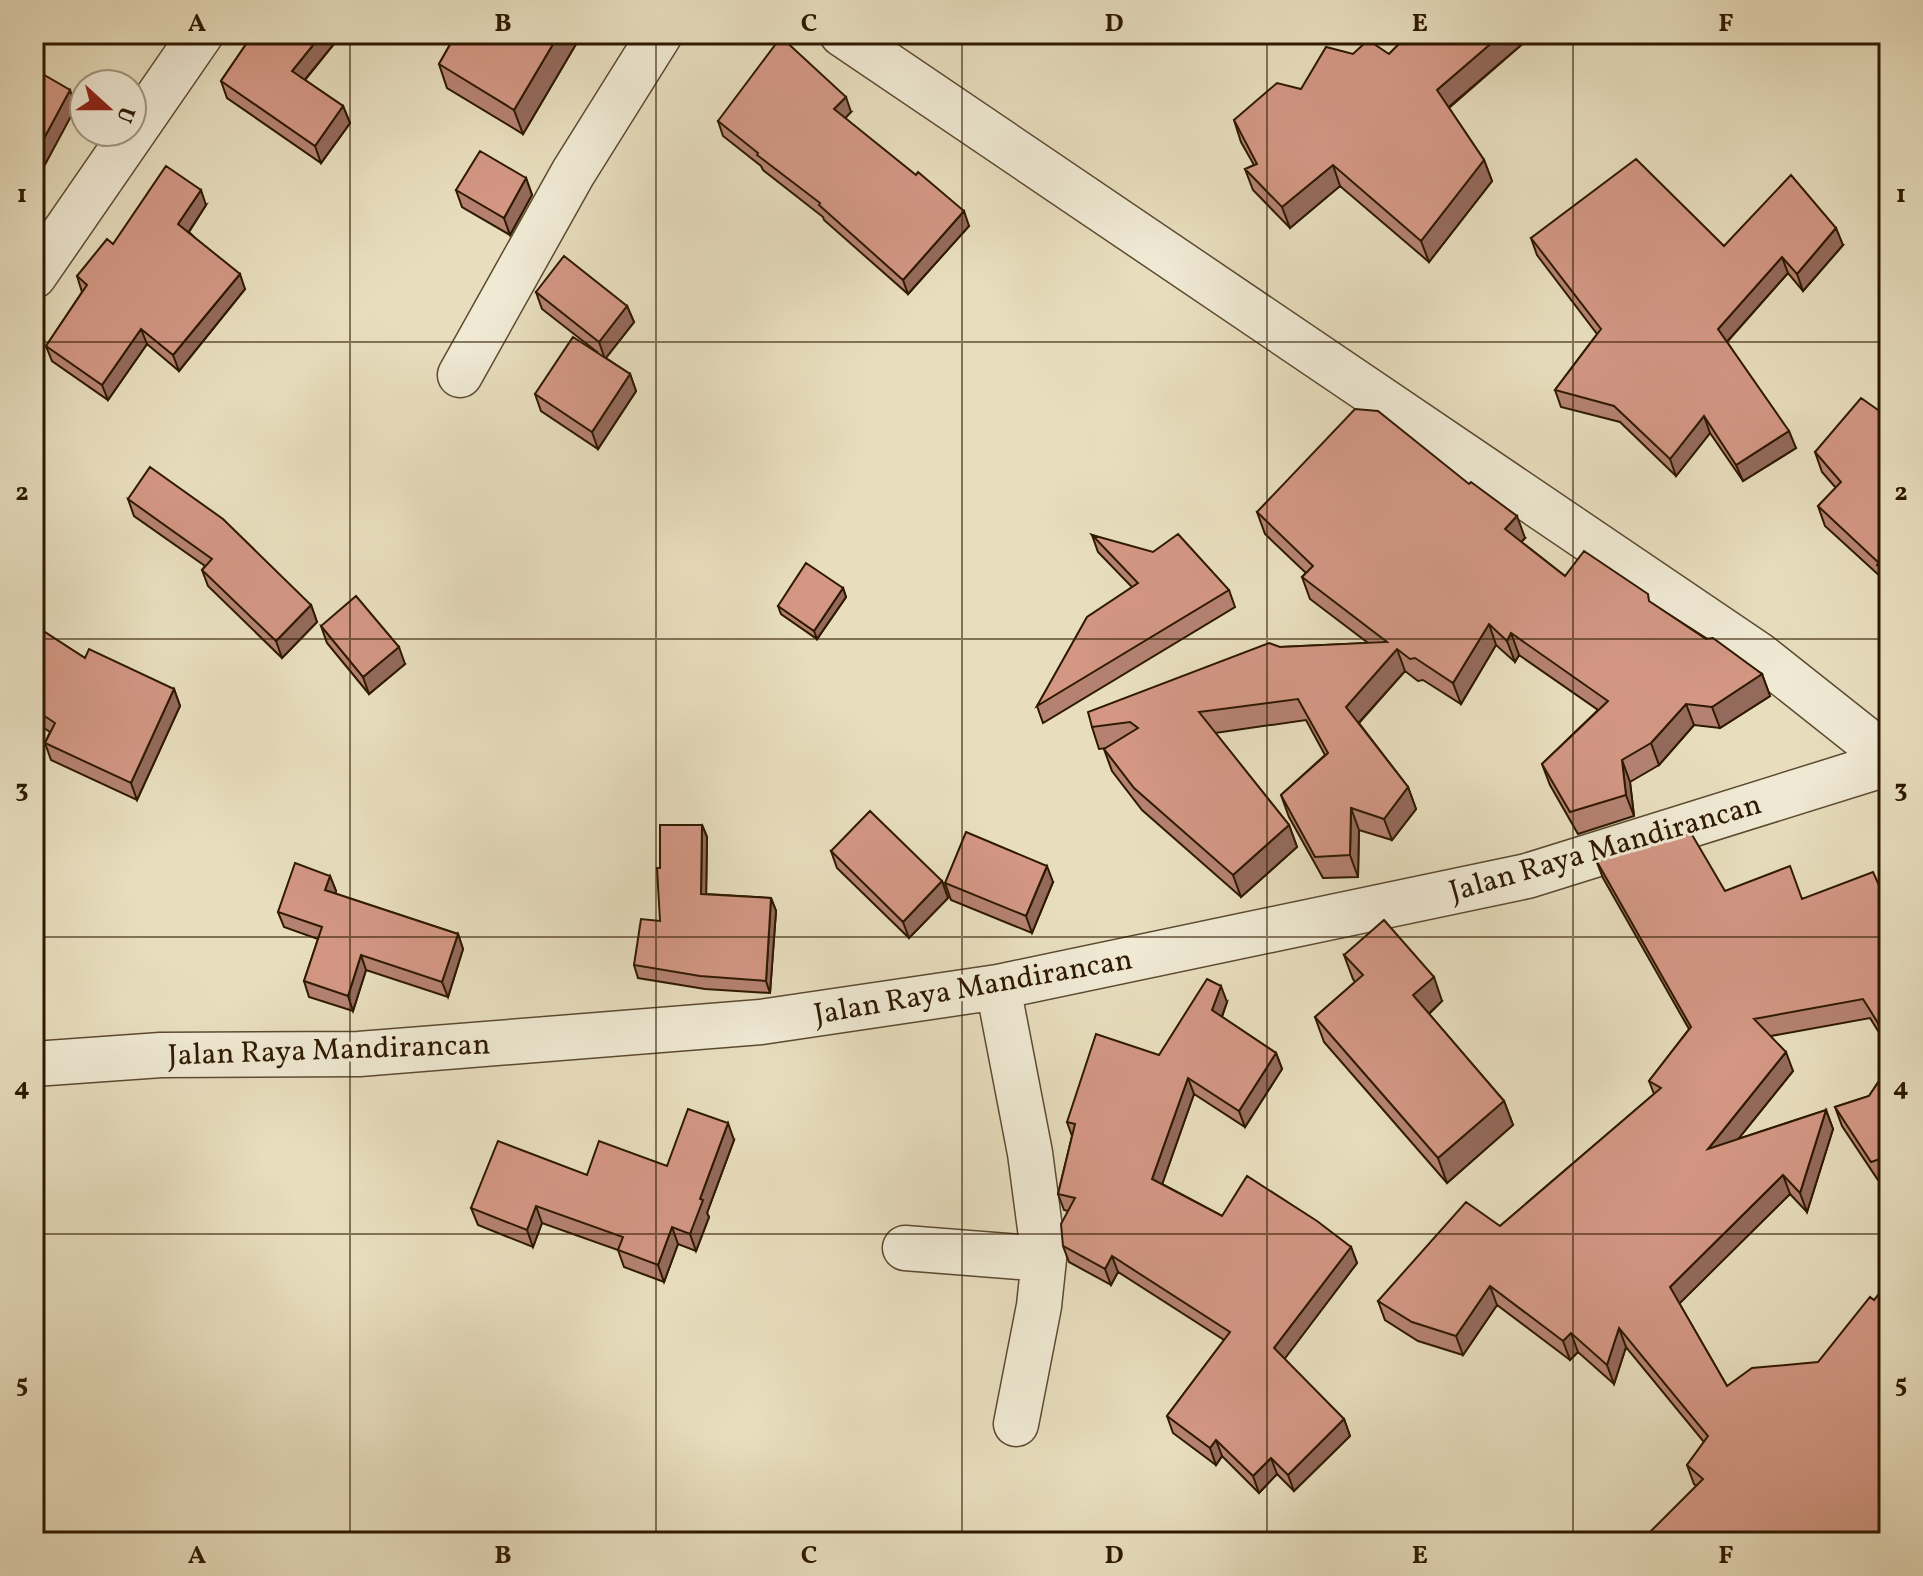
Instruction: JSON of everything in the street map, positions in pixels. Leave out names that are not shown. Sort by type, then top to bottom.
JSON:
[{"type":"street","points":[[34,276],[201,34]]},
{"type":"street","points":[[460,375],[573,173],[660,34]]},
{"type":"street","points":[[842,34],[1759,655],[1889,760]]},
{"type":"street","name":"Jalan Raya Mandirancan","points":[[34,1064],[161,1055],[359,1054],[730,1025],[998,987],[1527,876],[1889,760]]},
{"type":"street","points":[[998,987],[1030,1153],[1044,1259],[1039,1306],[1016,1424]]},
{"type":"street","points":[[905,1248],[1044,1259]]},
{"type":"building","points":[[253,34],[322,34],[292,71],[343,106],[315,146],[221,81]]},
{"type":"building","points":[[456,34],[559,34],[514,110],[439,64]]},
{"type":"building","points":[[1409,34],[1502,34],[1437,90],[1484,160],[1421,241],[1333,165],[1282,207],[1245,169],[1257,164],[1234,120],[1277,83],[1301,89],[1326,47],[1353,54],[1368,40],[1389,54]]},
{"type":"building","points":[[781,37],[846,97],[834,109],[964,211],[903,280],[820,203],[718,121]]},
{"type":"building","points":[[34,69],[68,89],[68,94],[34,157]]},
{"type":"building","points":[[480,151],[526,178],[504,218],[456,190]]},
{"type":"building","points":[[1636,159],[1724,246],[1791,175],[1836,228],[1797,274],[1782,257],[1718,329],[1789,431],[1736,465],[1704,416],[1670,459],[1614,406],[1555,390],[1601,329],[1531,238]]},
{"type":"building","points":[[166,166],[201,190],[178,224],[240,274],[173,355],[141,329],[102,385],[46,346],[87,285],[77,276],[107,239],[113,244]]},
{"type":"building","points":[[564,256],[627,306],[599,342],[536,292]]},
{"type":"building","points":[[573,337],[630,374],[592,432],[535,394]]},
{"type":"building","points":[[1861,398],[1881,412],[1889,405],[1889,576],[1818,506],[1841,482],[1815,452]]},
{"type":"building","points":[[1355,409],[1378,411],[1469,484],[1471,482],[1517,516],[1505,529],[1565,576],[1584,551],[1648,594],[1649,601],[1706,639],[1713,638],[1762,674],[1712,707],[1686,704],[1651,743],[1622,760],[1626,795],[1570,812],[1542,764],[1608,701],[1511,633],[1507,641],[1489,624],[1453,683],[1397,649],[1346,707],[1408,787],[1384,819],[1351,808],[1350,855],[1315,857],[1281,795],[1328,753],[1298,699],[1199,712],[1289,825],[1233,875],[1134,788],[1104,749],[1138,728],[1130,722],[1092,727],[1088,712],[1269,643],[1280,647],[1387,642],[1302,577],[1313,566],[1257,512]]},
{"type":"building","points":[[150,467],[223,519],[311,605],[276,641],[202,570],[212,559],[128,499]]},
{"type":"building","points":[[1178,534],[1229,590],[1037,706],[1087,617],[1138,583],[1092,535],[1153,552]]},
{"type":"building","points":[[806,563],[843,588],[814,631],[778,606]]},
{"type":"building","points":[[356,596],[399,647],[363,677],[321,626]]},
{"type":"building","points":[[34,625],[85,658],[89,649],[174,689],[131,783],[45,743],[55,723],[34,709]]},
{"type":"building","points":[[870,811],[942,881],[903,922],[831,851]]},
{"type":"building","points":[[660,825],[702,825],[701,894],[771,898],[766,981],[700,976],[634,965],[641,919],[660,921],[657,868],[660,868]]},
{"type":"building","points":[[966,832],[1047,866],[1026,916],[945,883]]},
{"type":"building","points":[[1691,833],[1725,891],[1790,866],[1802,899],[1873,872],[1889,907],[1889,1015],[1878,1023],[1863,999],[1754,1019],[1786,1052],[1708,1149],[1826,1110],[1800,1193],[1783,1175],[1670,1287],[1727,1386],[1752,1368],[1818,1362],[1870,1297],[1874,1300],[1889,1281],[1889,1538],[1886,1542],[1640,1542],[1703,1479],[1687,1465],[1708,1436],[1619,1328],[1607,1365],[1571,1333],[1563,1341],[1490,1286],[1456,1336],[1412,1322],[1378,1301],[1466,1202],[1500,1226],[1661,1088],[1649,1081],[1691,1027],[1596,860]]},
{"type":"building","points":[[295,863],[330,876],[325,890],[458,934],[442,982],[361,955],[348,996],[304,981],[322,927],[278,912]]},
{"type":"building","points":[[1384,920],[1434,977],[1413,995],[1504,1101],[1438,1158],[1315,1017],[1363,975],[1344,955]]},
{"type":"building","points":[[1207,979],[1221,986],[1212,1010],[1276,1053],[1239,1111],[1188,1078],[1152,1179],[1222,1216],[1247,1176],[1351,1247],[1274,1348],[1344,1419],[1288,1475],[1271,1458],[1253,1476],[1216,1440],[1210,1448],[1167,1416],[1230,1332],[1112,1256],[1105,1269],[1063,1246],[1061,1224],[1075,1198],[1058,1194],[1075,1124],[1067,1122],[1096,1034],[1159,1055]]},
{"type":"building","points":[[1889,1066],[1889,1156],[1871,1162],[1835,1107],[1869,1096]]},
{"type":"building","points":[[688,1109],[728,1123],[690,1234],[672,1227],[658,1265],[618,1250],[623,1237],[536,1206],[527,1230],[471,1208],[498,1141],[587,1175],[599,1141],[667,1166]]}]
